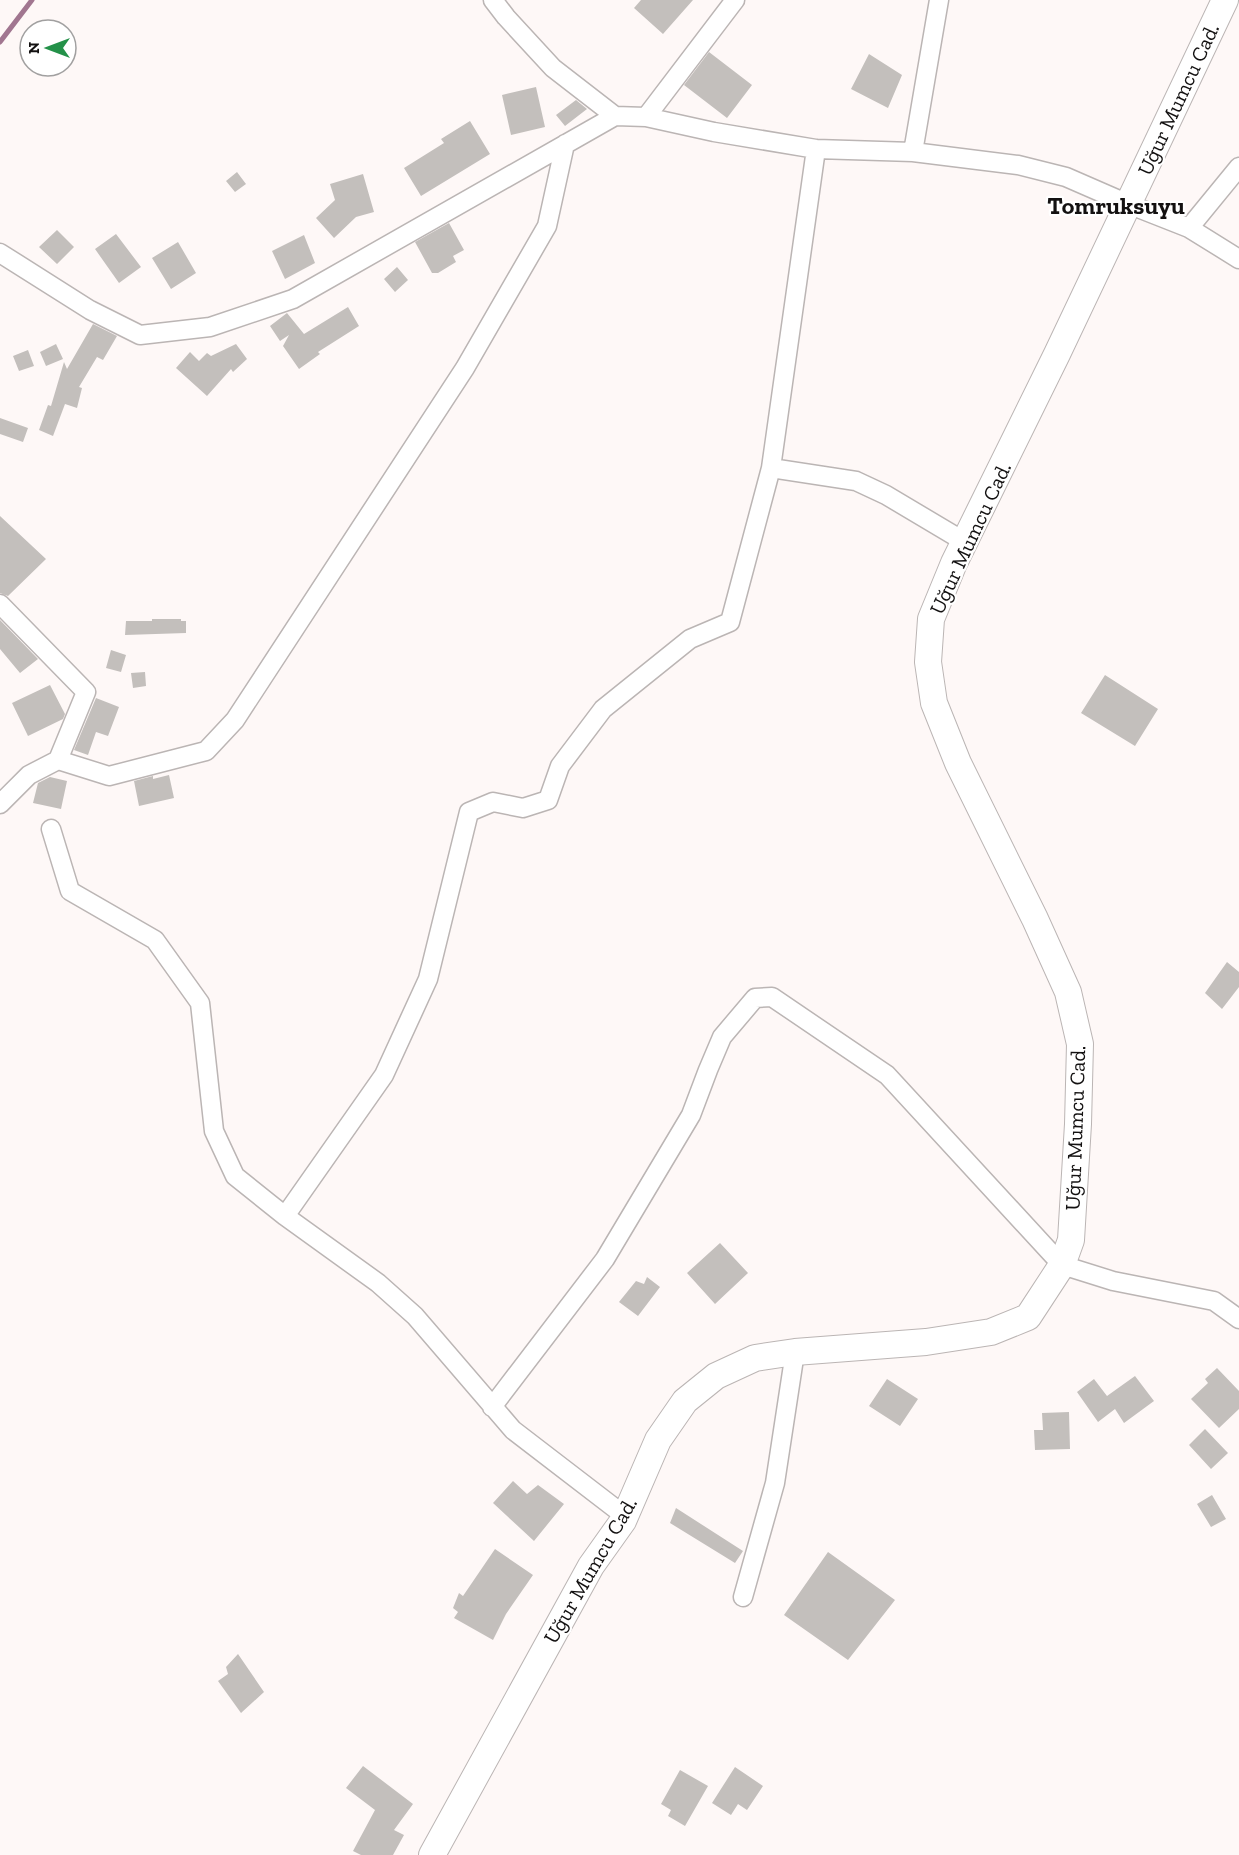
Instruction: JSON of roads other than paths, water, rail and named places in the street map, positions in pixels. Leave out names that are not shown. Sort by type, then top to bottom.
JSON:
[{"type":"street","points":[[493,0],[553,68],[615,116]]},
{"type":"street","points":[[646,117],[735,0]]},
{"type":"street","points":[[914,152],[939,0]]},
{"type":"street","name":"Uğur Mumcu Cad.","points":[[432,1855],[591,1566],[625,1516],[658,1440],[685,1401],[716,1376],[755,1358],[795,1352],[926,1342],[991,1332],[1028,1317],[1062,1265],[1071,1240],[1080,1044],[1068,992],[1035,919],[958,763],[934,703],[928,662],[931,620],[965,542],[1225,0]]},
{"type":"street","points":[[0,253],[90,310],[140,334],[210,327],[293,299],[615,116],[646,117],[714,132],[816,149],[914,152],[1018,165],[1066,177],[1189,228],[1239,260]]},
{"type":"street","points":[[58,760],[109,776],[206,751],[235,720],[465,368],[547,226],[565,144]]},
{"type":"street","points":[[285,1216],[384,1075],[428,979],[469,812],[493,802],[523,808],[548,800],[560,766],[603,709],[690,639],[730,622],[771,468],[816,149]]},
{"type":"street","points":[[1189,228],[1239,167]]},
{"type":"street","points":[[771,468],[856,481],[886,495],[965,542]]},
{"type":"street","points":[[0,604],[86,692],[58,760],[29,775],[0,804]]},
{"type":"street","points":[[51,829],[70,891],[155,940],[200,1003],[214,1131],[235,1176],[285,1216],[378,1283],[415,1316],[513,1430],[625,1516]]},
{"type":"street","points":[[492,1407],[605,1259],[691,1115],[722,1037],[755,998],[772,997],[887,1075],[1062,1265],[1113,1281],[1214,1301],[1239,1319]]},
{"type":"street","points":[[743,1597],[775,1483],[795,1352]]},
{"type":"waterway","points":[[0,42],[32,0]]},
{"type":"district","name":"Tomruksuyu","points":[[1116,205]]}]
